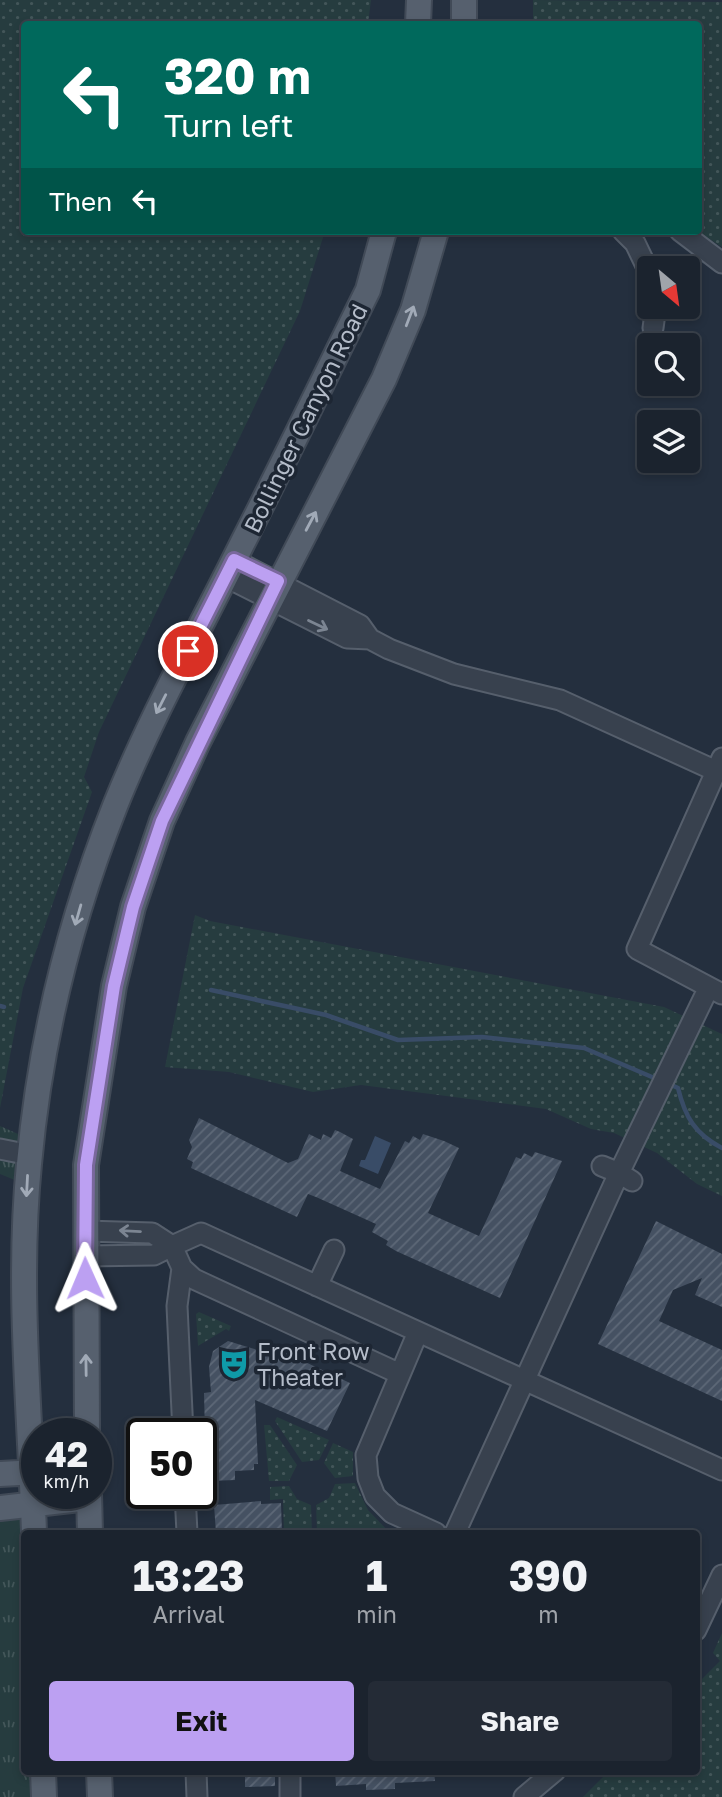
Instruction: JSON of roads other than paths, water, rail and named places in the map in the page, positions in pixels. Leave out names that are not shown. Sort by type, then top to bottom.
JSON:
[{"type":"main road","points":[[418,21],[419,0]]},
{"type":"main road","points":[[464,0],[464,21]]},
{"type":"main road","name":"Bollinger Canyon Road","points":[[30,1418],[23,1323],[30,1155],[41,1070],[61,974],[85,887],[116,804],[151,725],[368,290],[383,235]]},
{"type":"main road","points":[[87,1418],[86,1165],[114,986],[133,907],[162,821],[274,590],[384,379],[412,310],[435,235]]},
{"type":"main road","points":[[0,1474],[21,1473]]},
{"type":"main road","points":[[0,1507],[21,1506]]},
{"type":"main road","name":"Bollinger Canyon Road","points":[[33,1509],[34,1530]]},
{"type":"main road","points":[[89,1509],[90,1530]]},
{"type":"main road","points":[[43,1775],[44,1797]]},
{"type":"main road","points":[[99,1775],[100,1797]]},
{"type":"street","points":[[627,235],[635,243],[641,256]]},
{"type":"street","points":[[685,235],[722,263]]},
{"type":"street","points":[[653,328],[654,319]]},
{"type":"street","points":[[230,569],[274,590],[348,638],[370,639],[454,674],[560,700],[719,765],[637,949],[716,991],[694,1018],[618,1173],[456,1530]]},
{"type":"street","points":[[0,1149],[30,1155]]},
{"type":"street","points":[[85,1231],[152,1233],[172,1246],[182,1268],[194,1279],[400,1374]]},
{"type":"street","points":[[86,1256],[154,1255],[201,1233],[722,1470]]},
{"type":"street","points":[[317,1286],[334,1250]]},
{"type":"street","points":[[182,1268],[177,1306],[182,1418]]},
{"type":"street","points":[[418,1332],[366,1455],[369,1478],[376,1496],[393,1513],[430,1530]]},
{"type":"street","points":[[186,1509],[187,1530]]},
{"type":"street","points":[[700,1586],[719,1581]]},
{"type":"street","points":[[700,1621],[719,1581]]},
{"type":"street","points":[[196,1775],[197,1797]]},
{"type":"street","points":[[290,1775],[290,1797]]},
{"type":"street","points":[[524,1797],[550,1775]]},
{"type":"water","points":[[375,1136],[391,1143],[378,1174],[359,1166],[361,1160],[365,1160]]},
{"type":"waterway","points":[[211,990],[326,1015],[398,1040],[482,1037],[584,1048],[659,1080]]},
{"type":"waterway","points":[[0,1006],[4,1007]]},
{"type":"waterway","points":[[667,1083],[678,1088],[692,1124],[722,1148]]},
{"type":"place","name":"Front Row Theater","points":[[234,1364]]}]
